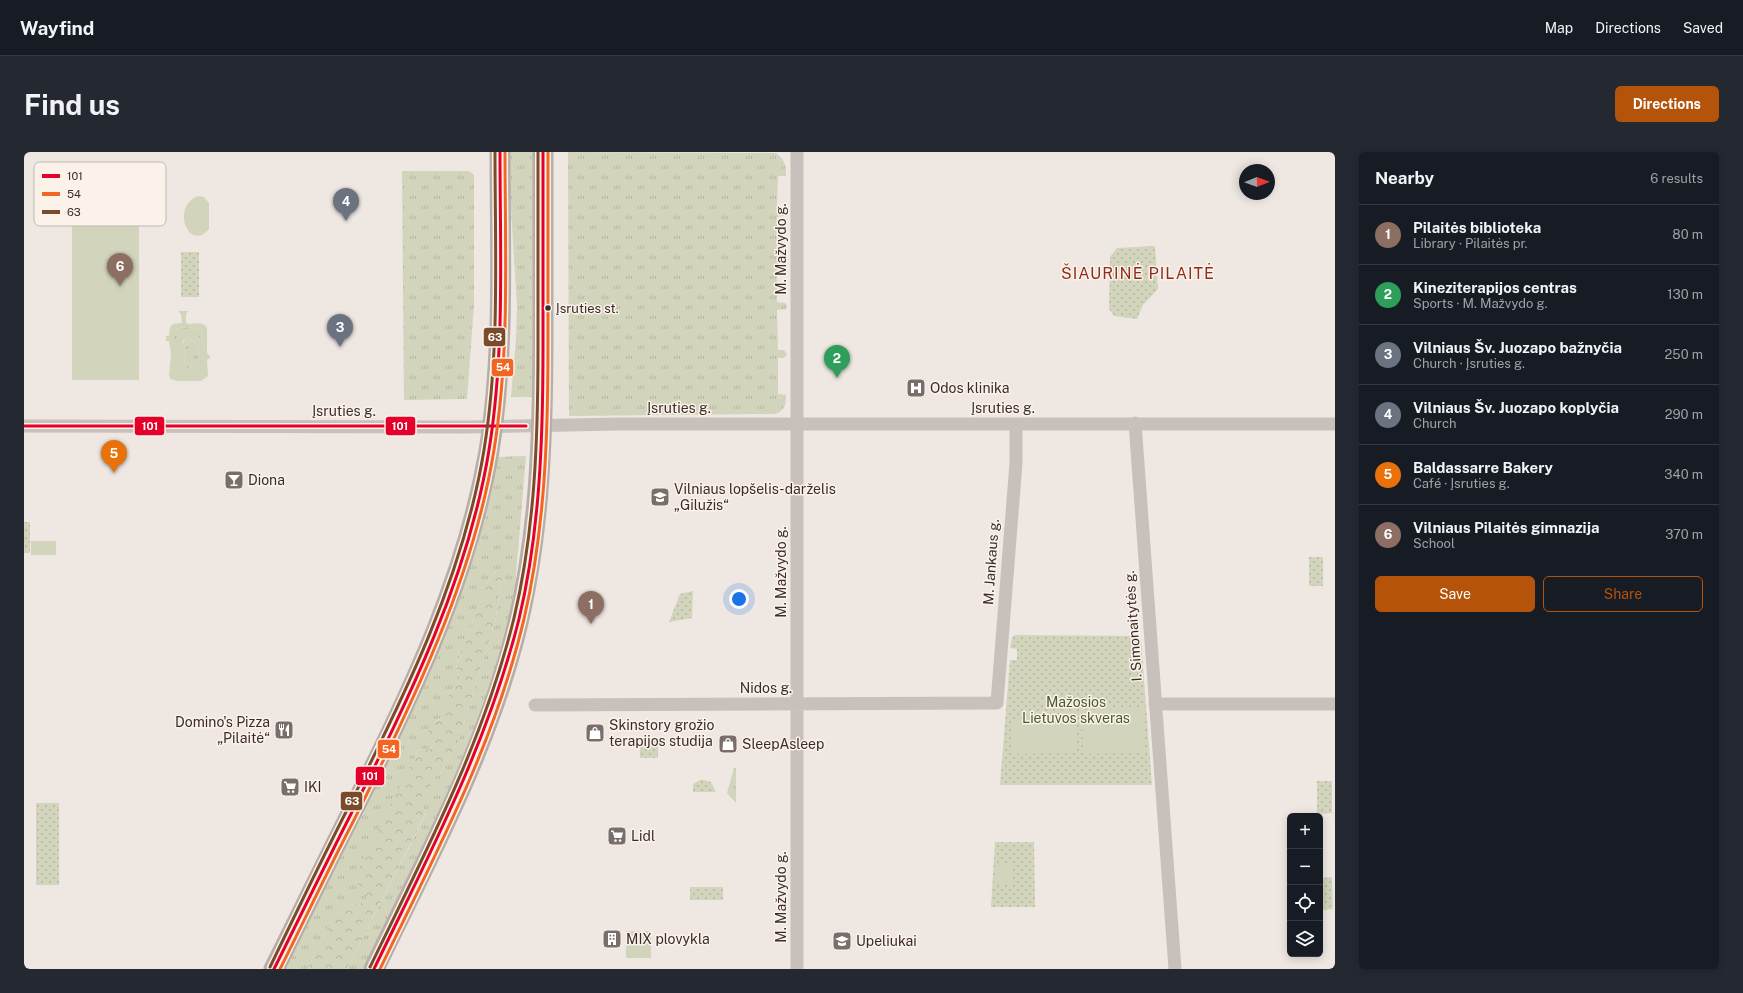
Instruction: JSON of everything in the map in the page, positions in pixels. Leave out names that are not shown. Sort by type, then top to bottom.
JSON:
[{"type":"main road","points":[[274,969],[410,694],[441,622],[459,571],[476,512],[489,451],[497,380],[500,315],[500,152]]},
{"type":"main road","points":[[374,969],[463,784],[481,741],[499,692],[516,627],[530,561],[538,502],[542,425],[543,152]]},
{"type":"street","name":"M. Mažvydo g.","points":[[797,152],[797,969]]},
{"type":"street","name":"Įsruties g.","points":[[24,426],[492,427],[542,425],[797,424],[1335,424]]},
{"type":"street","name":"M. Jankaus g.","points":[[997,703],[1016,463],[1016,424]]},
{"type":"street","name":"I. Simonaitytės g.","points":[[1135,424],[1175,969]]},
{"type":"street","name":"Nidos g.","points":[[535,705],[997,703]]},
{"type":"street","points":[[1155,704],[1335,704]]},
{"type":"green space","points":[[510,152],[535,152],[535,397],[511,397],[517,307],[510,193]]},
{"type":"green space","points":[[568,152],[776,153],[783,160],[786,176],[778,176],[777,208],[784,208],[787,212],[784,216],[777,217],[777,256],[787,257],[788,260],[785,264],[777,264],[777,302],[785,303],[787,306],[786,309],[777,310],[778,350],[784,350],[787,354],[784,358],[778,358],[778,394],[786,395],[785,404],[781,411],[775,414],[569,416]]},
{"type":"green space","points":[[402,171],[469,171],[474,175],[474,305],[467,399],[404,400]]},
{"type":"green space","points":[[198,196],[204,197],[209,203],[209,229],[202,235],[195,236],[189,232],[184,218],[185,209],[190,202]]},
{"type":"green space","points":[[72,226],[139,226],[139,380],[72,380]]},
{"type":"green space","points":[[1155,246],[1158,289],[1143,305],[1137,319],[1114,316],[1109,309],[1110,257],[1117,248]]},
{"type":"green space","points":[[181,252],[199,252],[199,297],[181,297]]},
{"type":"green space","points":[[178,311],[188,311],[186,314],[186,322],[188,324],[203,324],[207,328],[207,352],[208,355],[210,355],[210,360],[209,358],[207,360],[208,376],[201,381],[177,381],[170,379],[171,354],[169,341],[166,341],[166,336],[169,336],[170,327],[173,324],[182,323],[181,314]],"holes":[[[190,327],[201,330],[203,341],[201,342],[198,335],[192,333],[188,334],[181,346],[177,348],[174,343],[174,332],[179,328]],[[191,339],[197,346],[198,356],[195,365],[187,369],[184,353],[186,346]]]},
{"type":"green space","points":[[190,327],[201,330],[203,341],[200,342],[200,338],[184,339],[181,346],[177,348],[174,343],[174,332],[179,328]]},
{"type":"green space","points":[[191,339],[197,346],[198,356],[195,365],[187,369],[184,353],[188,342]]},
{"type":"green space","points":[[526,456],[514,598],[485,704],[451,787],[363,969],[347,969],[426,814],[422,806],[422,797],[437,779],[458,742],[495,622],[502,579],[496,572],[490,577],[456,665],[460,682],[449,693],[444,715],[433,723],[434,741],[432,748],[426,750],[419,749],[354,881],[366,892],[367,899],[357,904],[339,907],[307,969],[282,969],[430,673],[497,457]]},
{"type":"green space","points":[[24,522],[30,522],[30,553],[24,553]]},
{"type":"green space","points":[[31,541],[56,541],[56,555],[31,555]]},
{"type":"green space","points":[[1309,557],[1323,557],[1323,586],[1309,586]]},
{"type":"green space","points":[[496,572],[501,575],[502,579],[495,622],[458,742],[437,779],[422,797],[422,806],[426,813],[347,969],[307,969],[339,907],[357,904],[367,899],[365,892],[354,881],[355,876],[419,749],[426,750],[432,748],[434,741],[428,730],[428,724],[438,720],[441,717],[449,694],[460,682],[456,665],[490,577]]},
{"type":"green space","points":[[693,591],[692,618],[669,622],[680,594]]},
{"type":"green space","name":"Mažosios Lietuvos skveras","points":[[1015,635],[1138,636],[1141,640],[1152,785],[1000,785],[1010,660],[1017,660],[1017,649],[1010,648],[1012,637]]},
{"type":"green space","points":[[1143,709],[1143,753],[1083,754],[1082,710]]},
{"type":"green space","points":[[1011,720],[1076,720],[1076,753],[1011,754]]},
{"type":"green space","points":[[640,739],[658,739],[658,758],[640,758]]},
{"type":"green space","points":[[734,768],[736,768],[736,803],[727,793]]},
{"type":"green space","points":[[700,780],[711,782],[716,792],[693,792],[693,784]]},
{"type":"green space","points":[[1317,781],[1332,781],[1332,813],[1317,813]]},
{"type":"green space","points":[[36,803],[59,803],[59,885],[36,885]]},
{"type":"green space","points":[[995,842],[1034,842],[1035,907],[991,907]]},
{"type":"green space","points":[[995,863],[1013,863],[1013,884],[994,884]]},
{"type":"green space","points":[[1332,877],[1333,909],[1323,910],[1323,878]]},
{"type":"green space","points":[[690,887],[723,887],[723,900],[690,900]]},
{"type":"green space","points":[[626,931],[651,931],[651,958],[626,958]]},
{"type":"transit line","name":"63","points":[[270,967],[410,681],[429,636],[462,544],[474,498],[484,450],[489,413],[495,339],[496,301],[495,152]]},
{"type":"transit line","name":"101","points":[[274,969],[415,682],[434,637],[467,545],[489,450],[494,413],[500,339],[500,152]]},
{"type":"transit line","name":"54","points":[[280,969],[377,774],[419,684],[456,593],[472,546],[494,450],[499,413],[505,339],[506,301],[505,152]]},
{"type":"transit line","name":"63","points":[[370,967],[432,839],[470,752],[487,708],[501,664],[514,618],[521,585],[531,518],[536,450],[538,382],[538,152]]},
{"type":"transit line","name":"101","points":[[374,969],[436,841],[474,754],[506,665],[519,619],[526,586],[536,518],[541,450],[543,382],[543,152]]},
{"type":"transit line","name":"54","points":[[380,969],[442,841],[480,754],[512,665],[531,585],[541,517],[546,448],[548,379],[548,152]]},
{"type":"transit line","name":"101","points":[[24,426],[526,426]]},
{"type":"place","name":"Vilniaus Šv. Juozapo koplyčia","points":[[346,221]]},
{"type":"place","name":"Vilniaus Pilaitės gimnazija","points":[[120,286]]},
{"type":"place","name":"Įsruties st.","points":[[548,308]]},
{"type":"place","name":"Vilniaus Šv. Juozapo bažnyčia","points":[[340,347]]},
{"type":"place","name":"Kineziterapijos centras","points":[[837,378]]},
{"type":"place","name":"Odos klinika","points":[[916,388]]},
{"type":"place","name":"Baldassarre Bakery","points":[[114,473]]},
{"type":"place","name":"Diona","points":[[234,480]]},
{"type":"place","name":"Vilniaus lopšelis-darželis „Gilužis“","points":[[660,497]]},
{"type":"place","name":"Pilaitės biblioteka","points":[[591,624]]},
{"type":"place","name":"Domino's Pizza „Pilaitė“","points":[[284,730]]},
{"type":"place","name":"Skinstory grožio terapijos studija","points":[[595,733]]},
{"type":"place","name":"SleepAsleep","points":[[728,744]]},
{"type":"place","name":"IKI","points":[[290,787]]},
{"type":"place","name":"Lidl","points":[[617,836]]},
{"type":"place","name":"MIX plovykla","points":[[612,939]]},
{"type":"place","name":"Upeliukai","points":[[842,941]]},
{"type":"district","name":"ŠIAURINĖ PILAITĖ","points":[[1138,273]]}]
